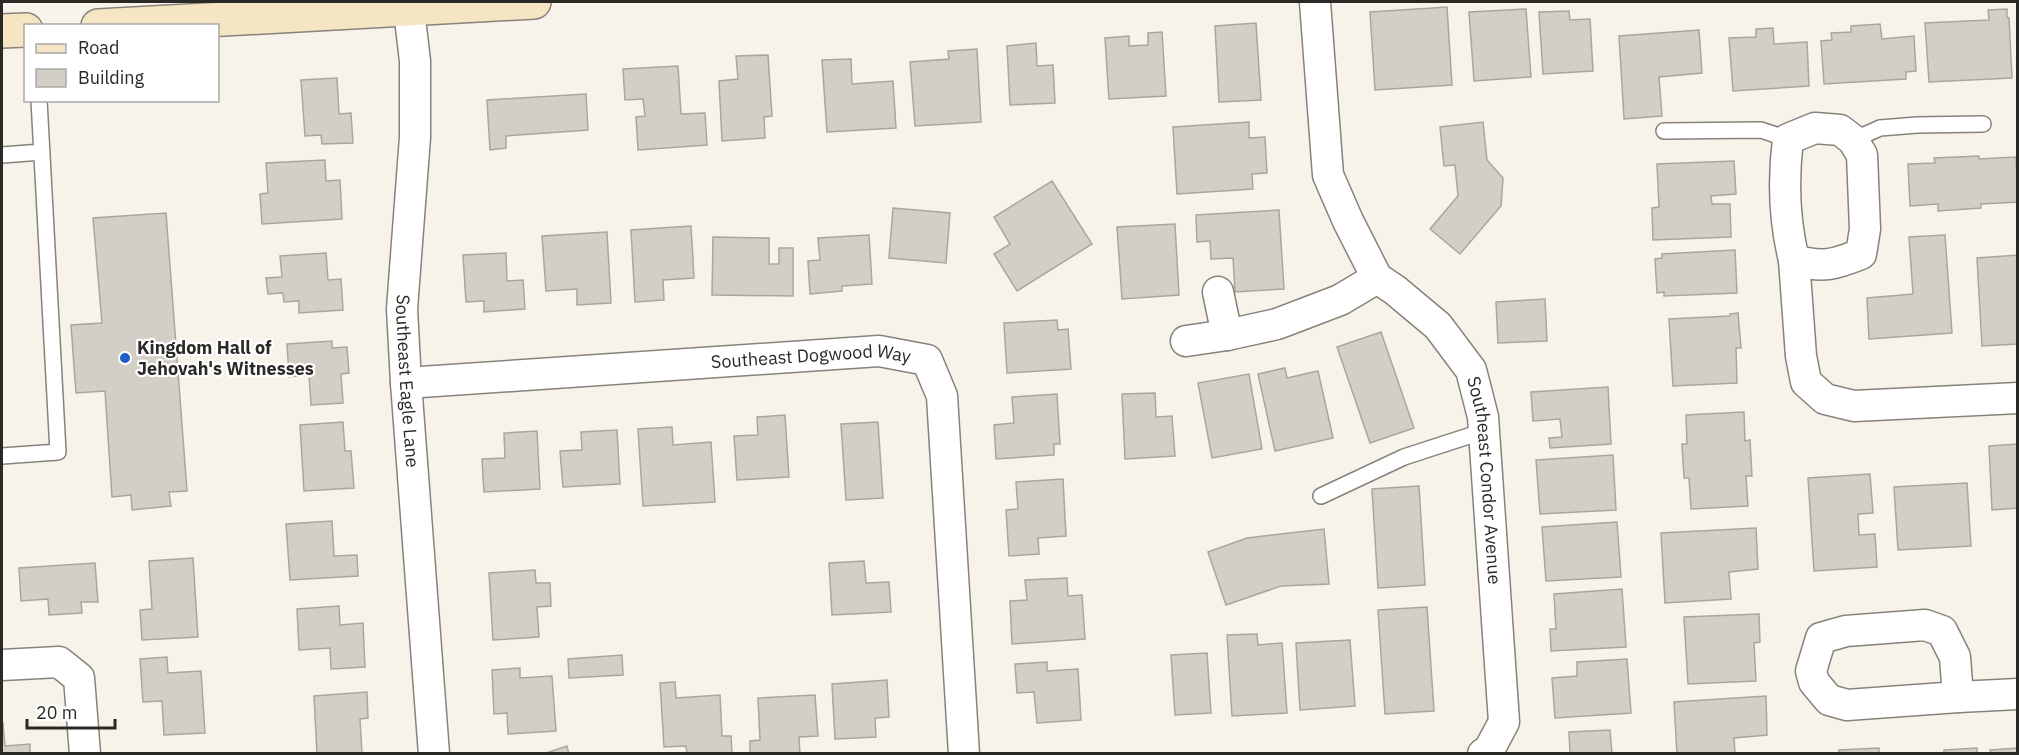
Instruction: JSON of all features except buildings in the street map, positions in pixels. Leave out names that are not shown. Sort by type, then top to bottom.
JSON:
[{"type":"street","points":[[128,24],[408,5],[534,2]]},
{"type":"street","name":"Southeast Condor Avenue","points":[[1315,2],[1329,175],[1348,221],[1377,278],[1438,326],[1471,370],[1483,417],[1504,722],[1489,750],[1483,753]]},
{"type":"street","name":"Southeast Eagle Lane","points":[[408,5],[415,61],[415,137],[402,309],[434,753]]},
{"type":"street","points":[[2,31],[24,30]]},
{"type":"street","points":[[1794,260],[1815,266],[1837,264],[1860,254],[1865,229],[1862,155],[1853,140],[1840,130],[1815,128],[1788,139],[1784,167],[1787,233],[1794,260],[1801,356],[1806,382],[1825,399],[1854,406],[2018,398]]},
{"type":"street","points":[[1186,341],[1227,336],[1277,324],[1340,300],[1377,278]]},
{"type":"street","points":[[1218,292],[1227,336]]},
{"type":"street","name":"Southeast Dogwood Way","points":[[406,384],[879,351],[927,360],[942,396],[964,753]]},
{"type":"street","points":[[1958,697],[1955,657],[1942,631],[1925,625],[1846,631],[1821,639],[1810,671],[1814,682],[1829,700],[1847,705],[2018,694]]},
{"type":"street","points":[[2,665],[59,662],[79,678],[85,753]]},
{"type":"lane","points":[[2,456],[58,452],[39,102]]},
{"type":"lane","points":[[1853,140],[1880,128],[1983,124]]},
{"type":"lane","points":[[1664,131],[1761,130],[1788,139]]},
{"type":"lane","points":[[2,155],[42,152]]},
{"type":"lane","points":[[1321,496],[1404,457],[1484,430]]},
{"type":"place","name":"Kingdom Hall of Jehovah's Witnesses","points":[[125,358]]}]
